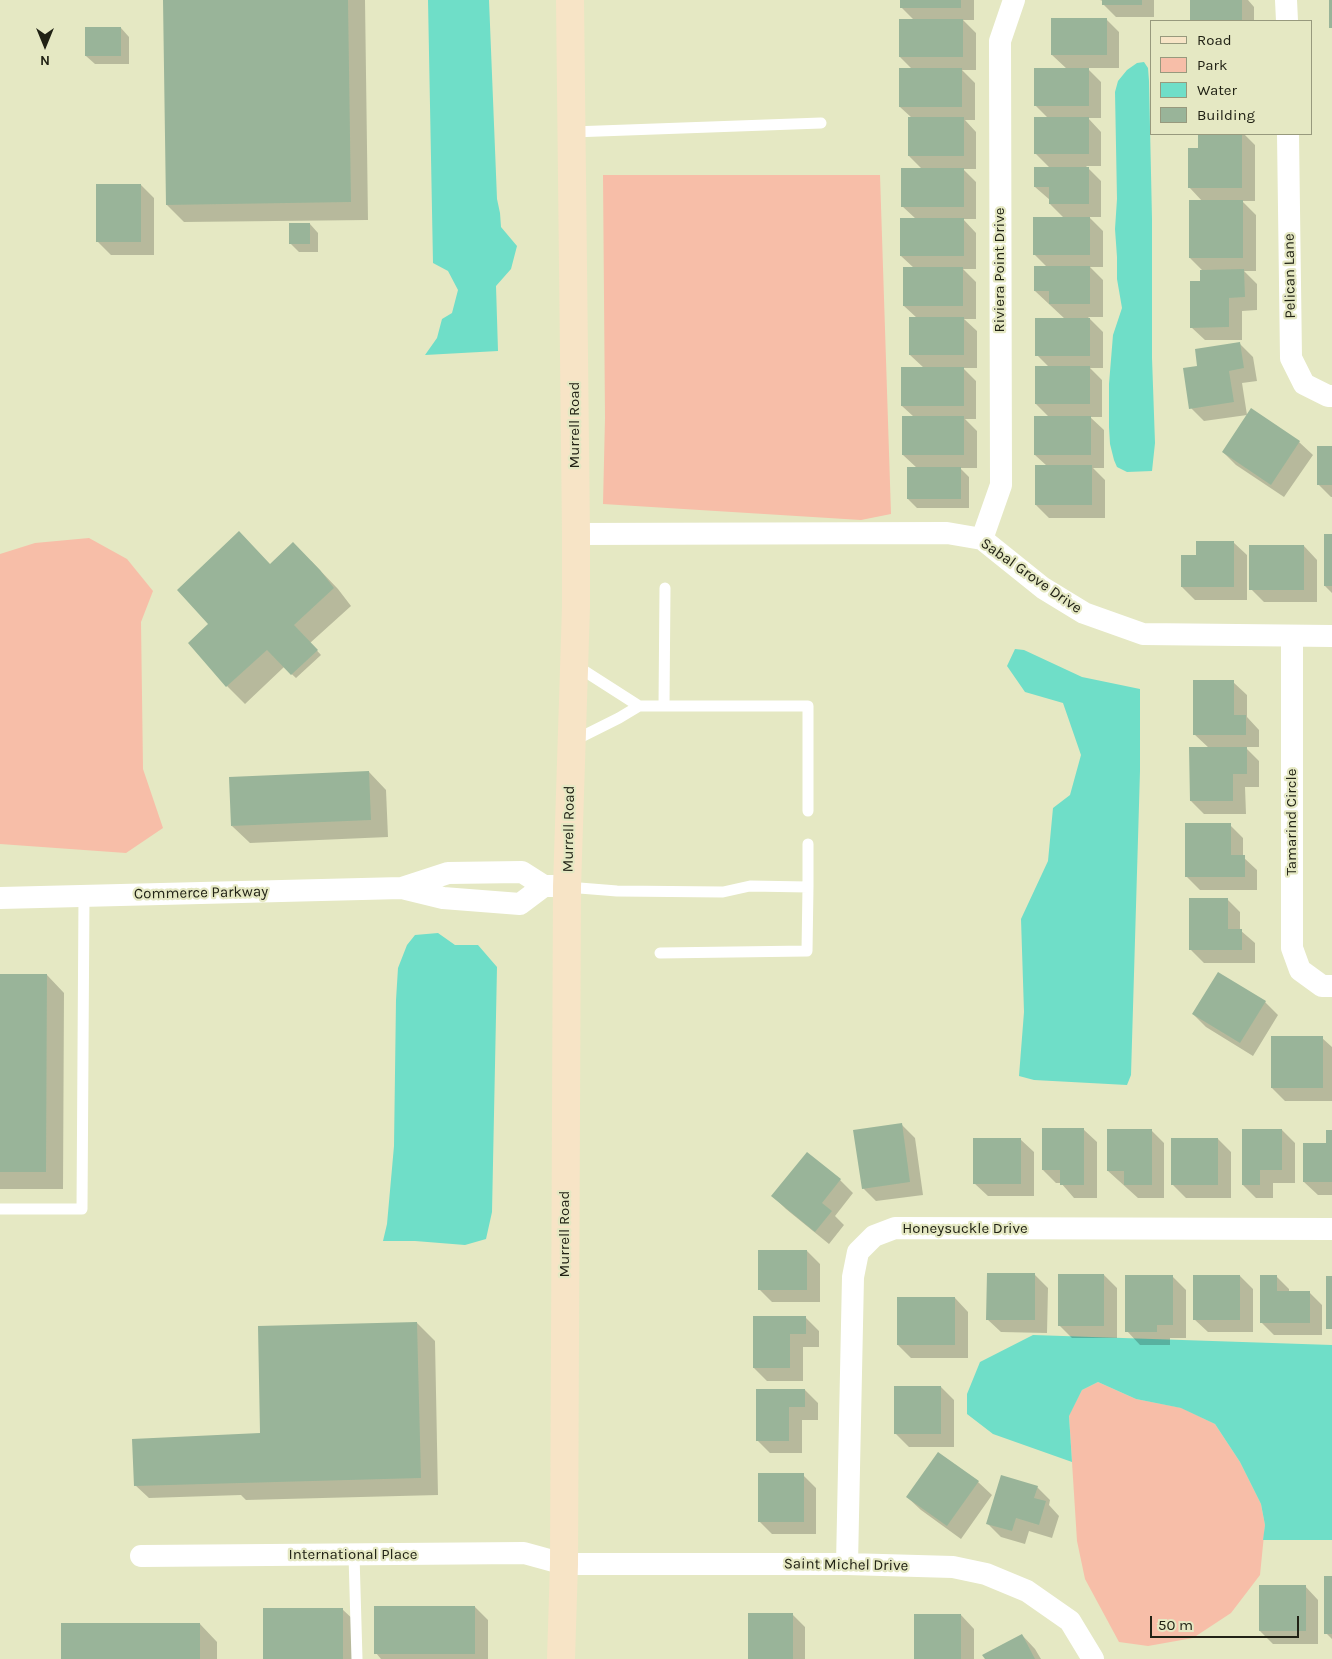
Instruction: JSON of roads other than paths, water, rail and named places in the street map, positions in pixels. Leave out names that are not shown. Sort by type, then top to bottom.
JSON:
[{"type":"street","name":"Murrell Road","points":[[561,1659],[564,1564],[556,886],[571,742],[574,665],[576,534],[570,0]]},
{"type":"street","name":"Riviera Point Drive","points":[[982,539],[1001,485],[1000,41],[1014,0]]},
{"type":"street","points":[[1286,0],[1287,20]]},
{"type":"street","name":"Pelican Lane","points":[[1288,135],[1291,358],[1304,384],[1328,396],[1332,396]]},
{"type":"street","name":"Sabal Grove Drive","points":[[576,534],[947,533],[982,539],[1043,588],[1084,613],[1142,634],[1332,636]]},
{"type":"street","name":"Tamarind Circle","points":[[1292,636],[1292,948],[1300,970],[1322,986],[1332,986]]},
{"type":"street","name":"Commerce Parkway","points":[[402,888],[448,873],[522,872],[556,886]]},
{"type":"street","name":"Commerce Parkway","points":[[0,898],[402,888],[443,898],[520,904],[556,886]]},
{"type":"street","name":"Honeysuckle Drive","points":[[847,1564],[853,1277],[858,1252],[874,1236],[895,1228],[1332,1229]]},
{"type":"street","name":"International Place","points":[[141,1556],[524,1553],[564,1564]]},
{"type":"street","name":"Saint Michel Drive","points":[[564,1564],[847,1564],[953,1568],[986,1574],[1027,1591],[1070,1621],[1092,1659]]},
{"type":"lane","points":[[572,132],[821,123]]},
{"type":"lane","points":[[664,706],[665,588]]},
{"type":"lane","points":[[574,665],[639,706]]},
{"type":"lane","points":[[571,742],[639,706],[808,706],[808,811]]},
{"type":"lane","points":[[660,953],[807,951],[808,844]]},
{"type":"lane","points":[[556,886],[616,891],[723,892],[750,886],[808,887]]},
{"type":"lane","points":[[0,1209],[82,1209],[84,896]]},
{"type":"lane","points":[[354,1555],[357,1659]]},
{"type":"water","points":[[428,0],[489,0],[497,199],[501,227],[517,246],[511,269],[496,286],[498,351],[425,355],[437,338],[442,319],[452,313],[458,290],[448,271],[433,263]]},
{"type":"water","points":[[1144,62],[1148,68],[1149,81],[1152,219],[1152,358],[1155,443],[1152,471],[1127,472],[1117,467],[1114,460],[1110,444],[1109,427],[1109,384],[1113,335],[1122,308],[1117,279],[1115,229],[1117,199],[1115,92],[1118,81],[1127,70],[1137,63]]},
{"type":"water","points":[[1015,649],[1024,650],[1082,677],[1140,689],[1140,771],[1131,1075],[1127,1085],[1034,1080],[1019,1076],[1024,1012],[1021,919],[1048,861],[1053,808],[1070,795],[1081,755],[1063,703],[1025,692],[1007,666]]},
{"type":"water","points":[[438,933],[455,945],[478,945],[497,967],[492,1212],[486,1239],[465,1245],[415,1241],[383,1241],[387,1224],[394,1146],[398,968],[407,945],[415,935]]},
{"type":"water","points":[[1033,1335],[1332,1345],[1332,1540],[1263,1540],[1265,1525],[1261,1504],[1240,1462],[1215,1424],[1181,1408],[1136,1399],[1098,1382],[1082,1390],[1069,1416],[1072,1462],[993,1434],[967,1414],[967,1394],[980,1362]]}]
